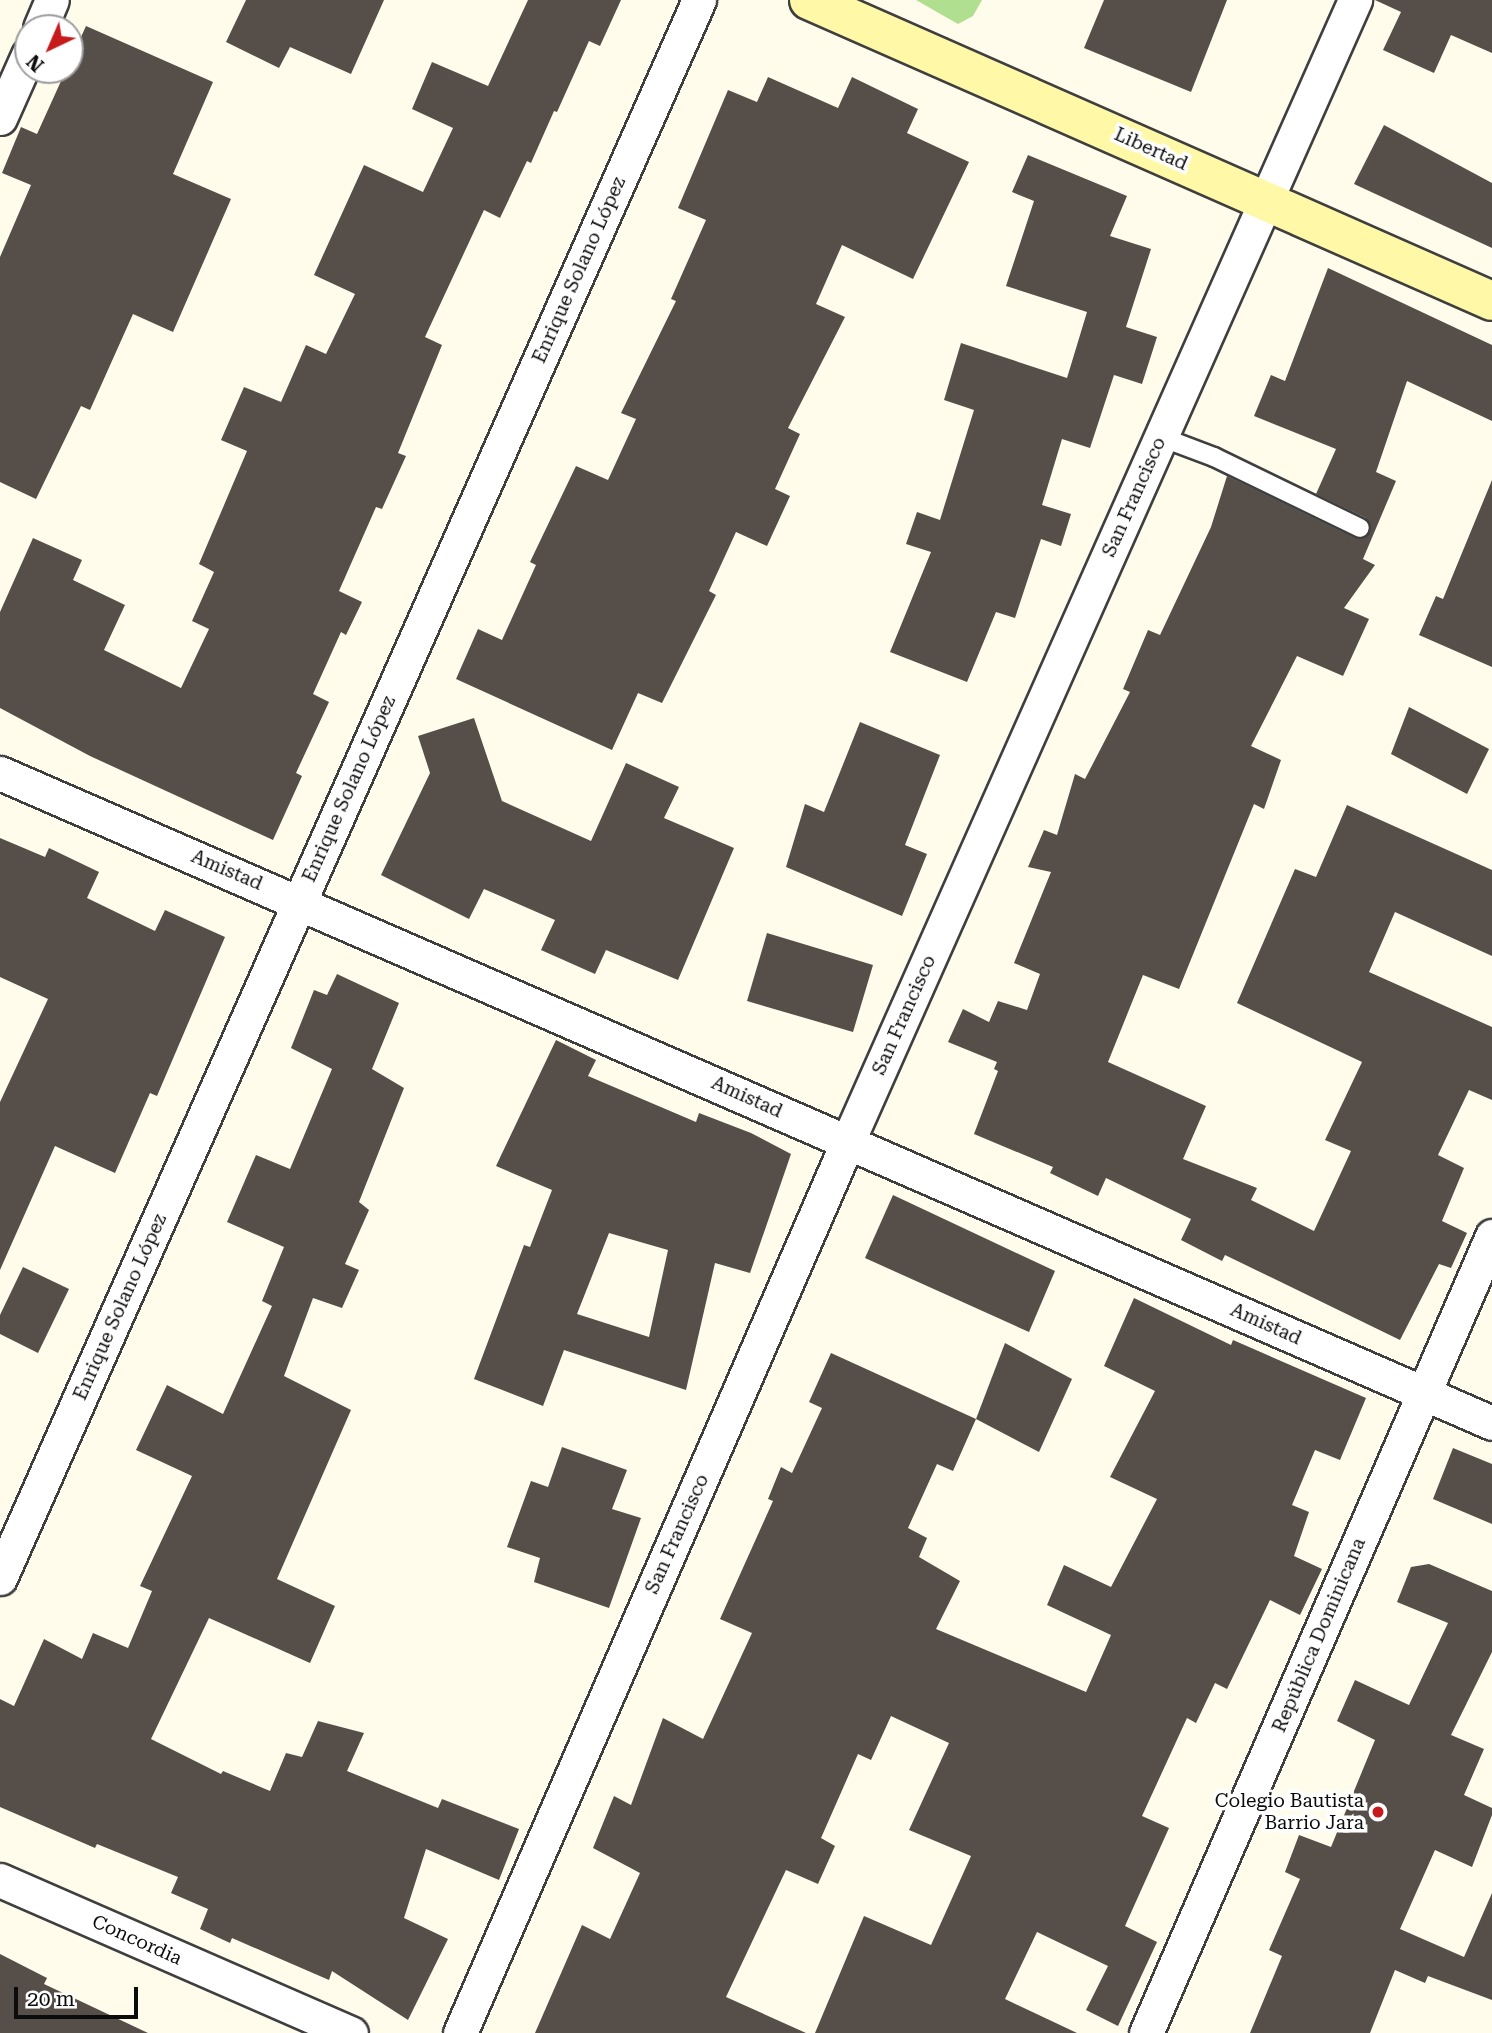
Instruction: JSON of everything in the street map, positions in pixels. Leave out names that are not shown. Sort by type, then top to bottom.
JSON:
[{"type":"street","name":"Enrique Solano López","points":[[0,1577],[699,0]]},
{"type":"street","name":"Libertad","points":[[809,0],[1492,301]]},
{"type":"street","name":"San Francisco","points":[[460,2033],[848,1141],[1355,0]]},
{"type":"street","points":[[0,118],[15,84]]},
{"type":"street","name":"Amistad","points":[[0,773],[300,901],[1492,1423]]},
{"type":"street","name":"República Dominicana","points":[[1146,2033],[1492,1236]]},
{"type":"street","name":"Concordia","points":[[0,1880],[351,2033]]},
{"type":"lane","points":[[1161,437],[1214,457],[1360,528]]},
{"type":"green space","points":[[916,0],[982,0],[973,16],[958,24]]},
{"type":"building","points":[[246,0],[384,0],[351,74],[290,47],[279,68],[226,42]]},
{"type":"building","points":[[528,0],[621,0],[600,46],[589,41],[557,112],[554,111],[531,163],[527,161],[500,218],[484,210],[425,337],[442,345],[398,453],[406,456],[382,509],[376,507],[339,591],[362,602],[346,635],[341,632],[313,694],[329,702],[296,773],[302,776],[273,840],[90,756],[0,708],[0,612],[33,538],[82,560],[73,580],[125,605],[104,650],[181,688],[209,629],[192,621],[214,572],[199,564],[247,451],[221,440],[244,387],[281,402],[306,345],[326,354],[355,294],[314,275],[364,165],[423,192],[453,128],[412,109],[432,62],[488,86]]},
{"type":"building","points":[[1104,0],[1227,0],[1191,92],[1084,48]]},
{"type":"building","points":[[1375,0],[1492,0],[1492,53],[1451,35],[1434,73],[1383,50],[1401,12]]},
{"type":"building","points":[[86,26],[213,82],[173,174],[231,199],[173,332],[133,314],[90,410],[81,406],[36,499],[0,482],[0,257],[31,185],[2,173],[21,127],[37,134],[60,84],[84,84]]},
{"type":"building","points":[[768,77],[838,108],[852,77],[918,109],[907,133],[969,162],[913,279],[842,245],[816,304],[845,317],[788,428],[800,434],[775,489],[790,496],[767,546],[736,532],[709,591],[716,595],[662,703],[638,693],[612,750],[456,679],[478,629],[502,640],[536,565],[530,562],[576,466],[608,480],[636,419],[621,413],[676,301],[671,299],[706,220],[678,208],[728,90],[757,102]]},
{"type":"building","points":[[1384,125],[1492,183],[1492,248],[1354,184]]},
{"type":"building","points":[[1028,155],[1127,196],[1110,236],[1151,249],[1126,327],[1157,337],[1142,384],[1114,375],[1090,448],[1062,439],[1042,505],[1071,514],[1061,546],[1041,539],[1015,618],[996,612],[967,682],[890,652],[931,552],[906,544],[917,512],[940,520],[974,410],[944,400],[961,343],[1067,378],[1087,312],[1006,286],[1034,201],[1012,192]]},
{"type":"building","points":[[1328,268],[1492,345],[1492,421],[1407,381],[1376,472],[1396,481],[1363,559],[1375,565],[1344,608],[1369,619],[1343,676],[1297,656],[1251,746],[1281,760],[1264,809],[1254,804],[1179,989],[1143,975],[1108,1062],[1206,1106],[1183,1159],[1257,1188],[1251,1200],[1314,1231],[1351,1151],[1325,1140],[1362,1062],[1237,1003],[1295,869],[1316,877],[1347,805],[1492,870],[1492,956],[1395,912],[1369,972],[1492,1027],[1492,1100],[1469,1090],[1438,1155],[1464,1168],[1442,1221],[1467,1233],[1451,1268],[1439,1264],[1400,1340],[1225,1255],[1222,1261],[1181,1240],[1191,1219],[1106,1178],[1098,1196],[1050,1173],[1053,1167],[974,1134],[998,1071],[994,1069],[997,1062],[948,1042],[963,1009],[989,1022],[998,1001],[1027,1010],[1040,974],[1014,963],[1051,872],[1028,867],[1044,830],[1057,835],[1075,774],[1085,779],[1130,692],[1123,689],[1148,630],[1160,635],[1211,527],[1227,476],[1355,538],[1370,532],[1366,518],[1316,494],[1336,449],[1254,416],[1271,375],[1285,381]]},
{"type":"building","points":[[1492,480],[1492,667],[1419,635],[1436,596],[1443,599]]},
{"type":"building","points":[[1409,707],[1489,749],[1467,794],[1391,754]]},
{"type":"building","points":[[474,718],[502,801],[591,841],[626,763],[679,787],[664,818],[734,848],[678,980],[606,950],[595,974],[541,950],[555,920],[484,889],[469,919],[381,875],[430,773],[418,736]]},
{"type":"building","points":[[860,722],[940,755],[905,845],[927,854],[902,916],[786,867],[805,804],[824,812]]},
{"type":"building","points":[[0,838],[45,857],[49,848],[99,872],[87,898],[155,931],[165,910],[225,937],[157,1096],[150,1093],[115,1173],[55,1146],[0,1270],[0,1102],[48,999],[0,977]]},
{"type":"building","points":[[767,933],[873,965],[853,1032],[747,1001]]},
{"type":"building","points":[[337,974],[399,1003],[372,1069],[404,1088],[359,1202],[369,1210],[345,1264],[359,1270],[342,1308],[313,1298],[284,1376],[351,1410],[277,1579],[335,1606],[310,1663],[209,1618],[151,1739],[221,1774],[223,1771],[270,1791],[286,1753],[302,1757],[318,1721],[364,1733],[347,1771],[438,1808],[442,1799],[519,1829],[499,1880],[426,1849],[404,1918],[448,1939],[408,2020],[332,1971],[329,1980],[232,1938],[230,1943],[200,1929],[208,1909],[171,1893],[178,1877],[97,1844],[95,1848],[0,1807],[0,1699],[14,1706],[44,1639],[82,1659],[93,1633],[128,1648],[152,1591],[140,1586],[192,1476],[136,1450],[167,1385],[223,1414],[272,1306],[262,1301],[284,1247],[227,1222],[256,1155],[290,1169],[332,1069],[291,1048],[314,990],[327,995]]},
{"type":"building","points":[[556,1040],[596,1060],[588,1076],[696,1122],[699,1113],[751,1133],[791,1154],[750,1273],[715,1263],[686,1390],[564,1350],[543,1406],[474,1379],[524,1245],[530,1247],[552,1190],[496,1166]],"holes":[[[609,1233],[668,1250],[649,1337],[577,1314]]]},
{"type":"building","points":[[893,1195],[1055,1271],[1029,1332],[865,1258]]},
{"type":"building","points":[[23,1267],[69,1289],[38,1353],[0,1334],[0,1315]]},
{"type":"building","points":[[1134,1298],[1231,1345],[1233,1340],[1366,1398],[1340,1460],[1315,1450],[1292,1505],[1309,1512],[1294,1556],[1322,1569],[1300,1615],[1270,1600],[1227,1689],[1215,1683],[1196,1723],[1187,1718],[1142,1816],[1169,1828],[1125,1926],[1157,1942],[1118,2026],[1086,2010],[1108,1966],[1037,1932],[1005,1999],[1077,2033],[815,2033],[864,1916],[931,1945],[971,1856],[909,1830],[949,1743],[891,1716],[871,1760],[858,1754],[821,1838],[835,1846],[818,1884],[786,1870],[726,1997],[806,2033],[535,2033],[582,1925],[610,1939],[640,1873],[593,1848],[614,1796],[631,1805],[663,1718],[703,1739],[752,1633],[720,1619],[773,1501],[768,1499],[781,1467],[792,1473],[822,1408],[809,1402],[831,1353],[976,1419],[953,1471],[937,1464],[908,1528],[927,1538],[919,1557],[960,1581],[936,1629],[1086,1692],[1111,1635],[1047,1605],[1064,1565],[1111,1587],[1157,1499],[1110,1477],[1155,1391],[1104,1366]]},
{"type":"building","points":[[1005,1343],[1072,1379],[1039,1452],[976,1419]]},
{"type":"building","points":[[562,1447],[627,1470],[612,1509],[641,1518],[609,1608],[534,1582],[540,1558],[507,1547],[531,1481],[548,1487]]},
{"type":"building","points":[[1453,1448],[1492,1464],[1492,1524],[1433,1499]]},
{"type":"building","points":[[1429,1564],[1492,1591],[1492,1652],[1451,1735],[1484,1749],[1464,1795],[1492,1808],[1492,1815],[1472,1867],[1435,1850],[1400,1929],[1464,1957],[1492,1893],[1492,2000],[1428,1976],[1425,1983],[1395,1970],[1370,2033],[1250,2033],[1282,1956],[1269,1950],[1300,1879],[1285,1872],[1299,1835],[1331,1847],[1375,1740],[1337,1721],[1355,1680],[1409,1705],[1448,1623],[1397,1602],[1411,1567]]},
{"type":"building","points":[[0,1954],[47,1978],[44,1984],[148,2033],[0,2033]]},
{"type":"place","name":"Colegio Bautista Barrio Jara","points":[[1378,1812]]}]
